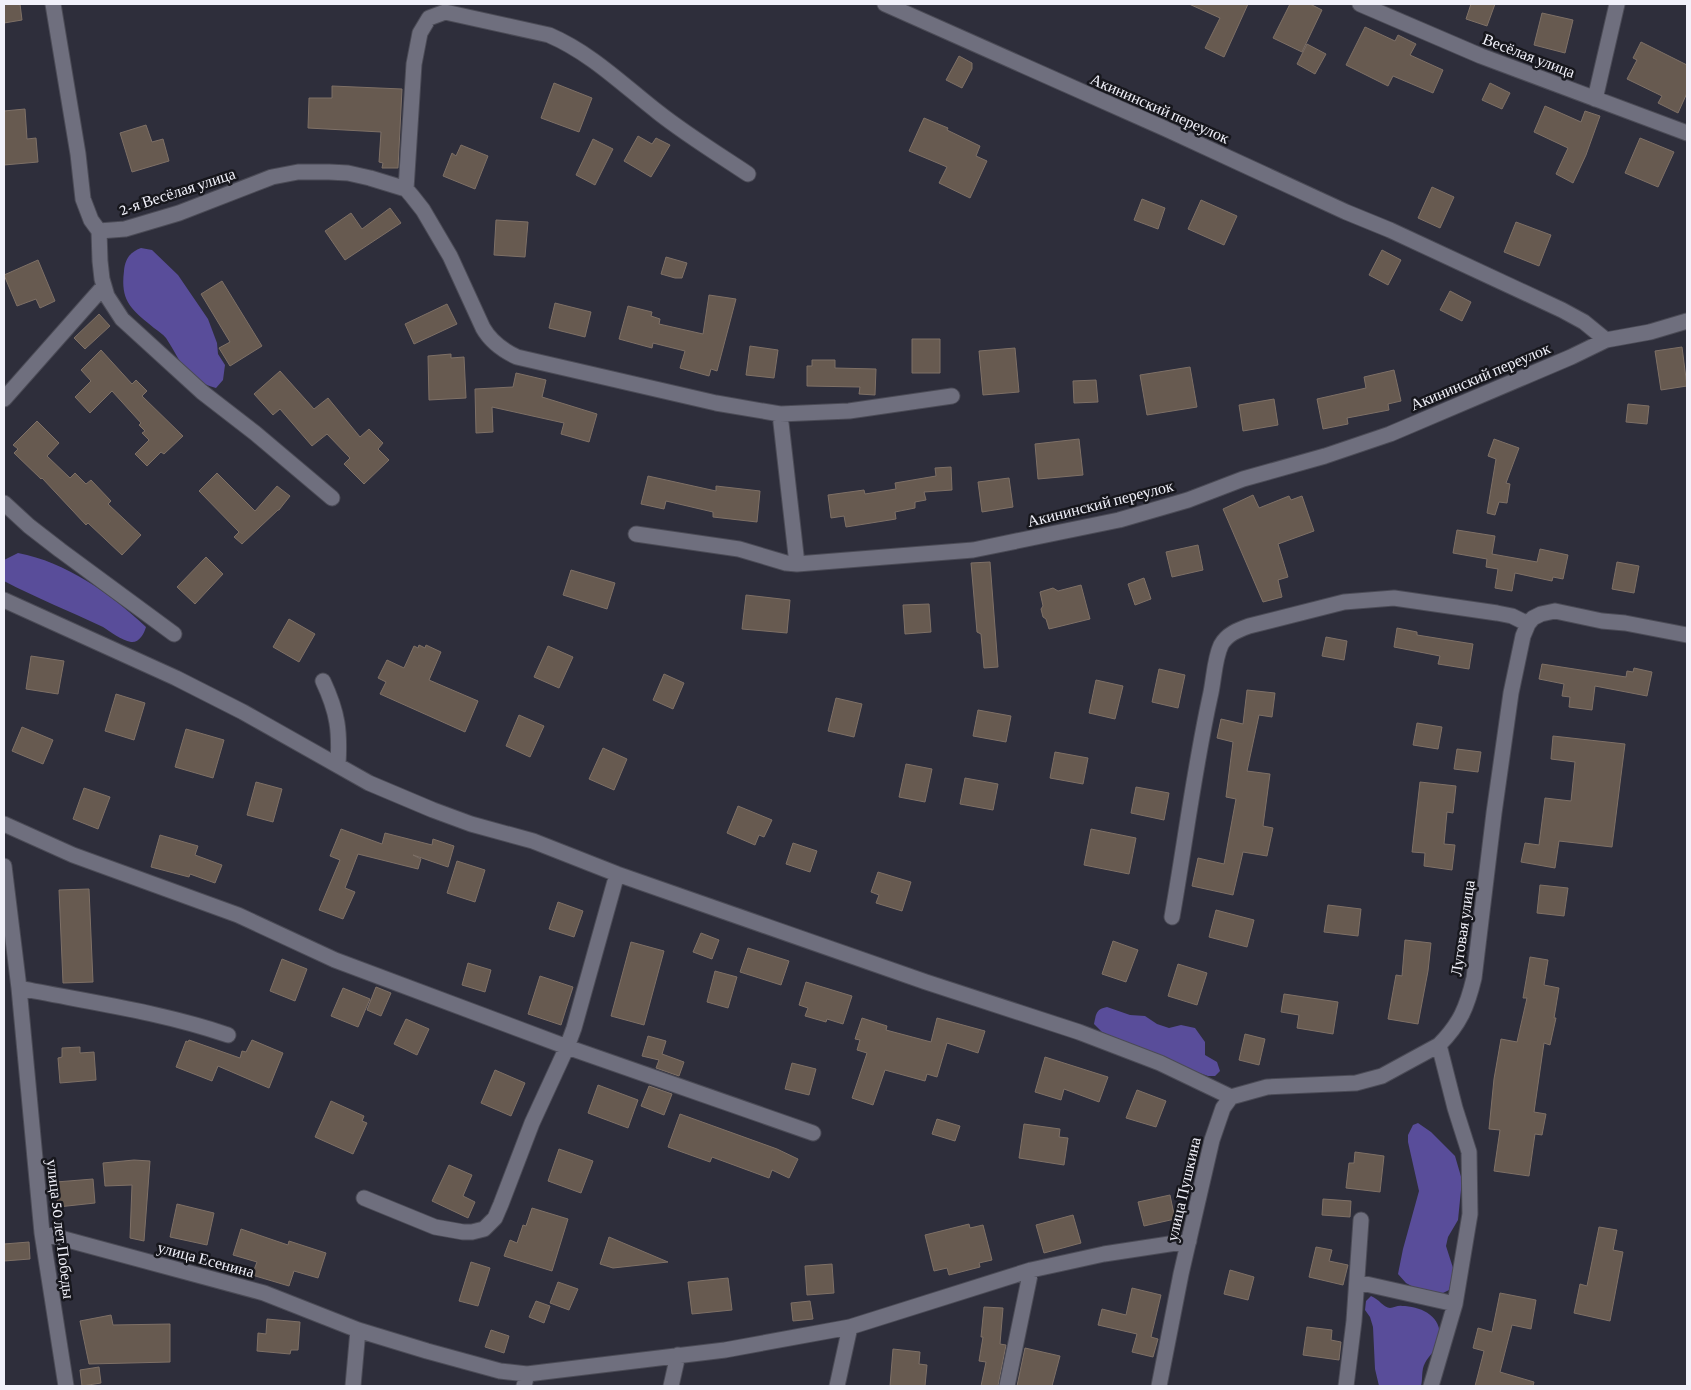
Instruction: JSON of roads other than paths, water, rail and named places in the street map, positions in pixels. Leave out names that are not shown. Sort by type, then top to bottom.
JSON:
[{"type":"street","points":[[53,4],[78,154],[83,199],[91,220],[99,231],[100,261],[104,286],[113,307],[122,320],[202,392],[255,433],[332,498]]},
{"type":"street","name":"Акининский переулок","points":[[884,4],[1346,212],[1390,230],[1562,310],[1584,322],[1606,340]]},
{"type":"street","name":"Весёлая улица","points":[[1360,4],[1481,56],[1687,133]]},
{"type":"street","points":[[1595,99],[1617,4]]},
{"type":"street","points":[[748,174],[673,124],[599,64],[565,42],[549,35],[445,12],[429,18],[420,33],[414,64],[406,189],[423,210],[450,256],[488,338],[506,352],[517,357],[553,366],[617,379],[716,404],[780,414],[849,410],[952,396]]},
{"type":"street","name":"2-я Весёлая улица","points":[[99,231],[125,229],[179,213],[272,177],[298,172],[348,173],[406,189]]},
{"type":"street","points":[[4,399],[104,286]]},
{"type":"street","name":"Акининский переулок","points":[[636,534],[739,549],[786,563],[797,564],[973,550],[1136,515],[1243,480],[1325,456],[1390,434],[1563,361],[1606,340],[1650,332],[1687,321]]},
{"type":"street","points":[[780,414],[797,564]]},
{"type":"street","points":[[4,504],[52,544],[174,634]]},
{"type":"street","points":[[1172,917],[1203,730],[1217,659],[1221,645],[1228,636],[1237,630],[1344,602],[1394,598],[1497,613],[1512,616],[1528,624],[1533,618],[1541,614],[1555,612],[1687,635]]},
{"type":"street","points":[[4,600],[176,678],[369,783],[433,810],[471,824],[533,841],[617,874],[926,982],[1079,1032],[1160,1063],[1230,1096]]},
{"type":"street","name":"Луговая улица","points":[[1230,1096],[1268,1087],[1356,1084],[1382,1076],[1438,1044],[1452,1031],[1468,1001],[1474,978],[1511,693],[1523,636],[1528,624]]},
{"type":"street","points":[[323,681],[337,716],[339,736],[338,765]]},
{"type":"street","points":[[4,824],[73,856],[238,915],[335,960],[567,1047],[813,1133]]},
{"type":"street","name":"улица 50 лет Победы","points":[[4,866],[19,988],[42,1233],[66,1386]]},
{"type":"street","points":[[364,1198],[435,1226],[463,1232],[484,1229],[495,1218],[532,1123],[567,1047],[581,1008],[617,874]]},
{"type":"street","points":[[19,988],[165,1016],[198,1024],[228,1035]]},
{"type":"street","points":[[1431,1386],[1455,1304],[1470,1214],[1469,1152],[1438,1044]]},
{"type":"street","name":"улица Пушкина","points":[[1160,1386],[1181,1274],[1215,1126],[1230,1096]]},
{"type":"street","points":[[1346,1386],[1357,1282],[1361,1220]]},
{"type":"street","name":"улица Есенина","points":[[42,1233],[264,1293],[358,1330],[526,1380],[678,1355],[725,1350],[850,1327],[1031,1270],[1104,1254],[1189,1241]]},
{"type":"street","points":[[1007,1386],[1031,1270]]},
{"type":"street","points":[[1357,1282],[1455,1304]]},
{"type":"street","points":[[837,1386],[850,1327]]},
{"type":"street","points":[[353,1386],[358,1330]]},
{"type":"street","points":[[671,1386],[678,1355]]}]
